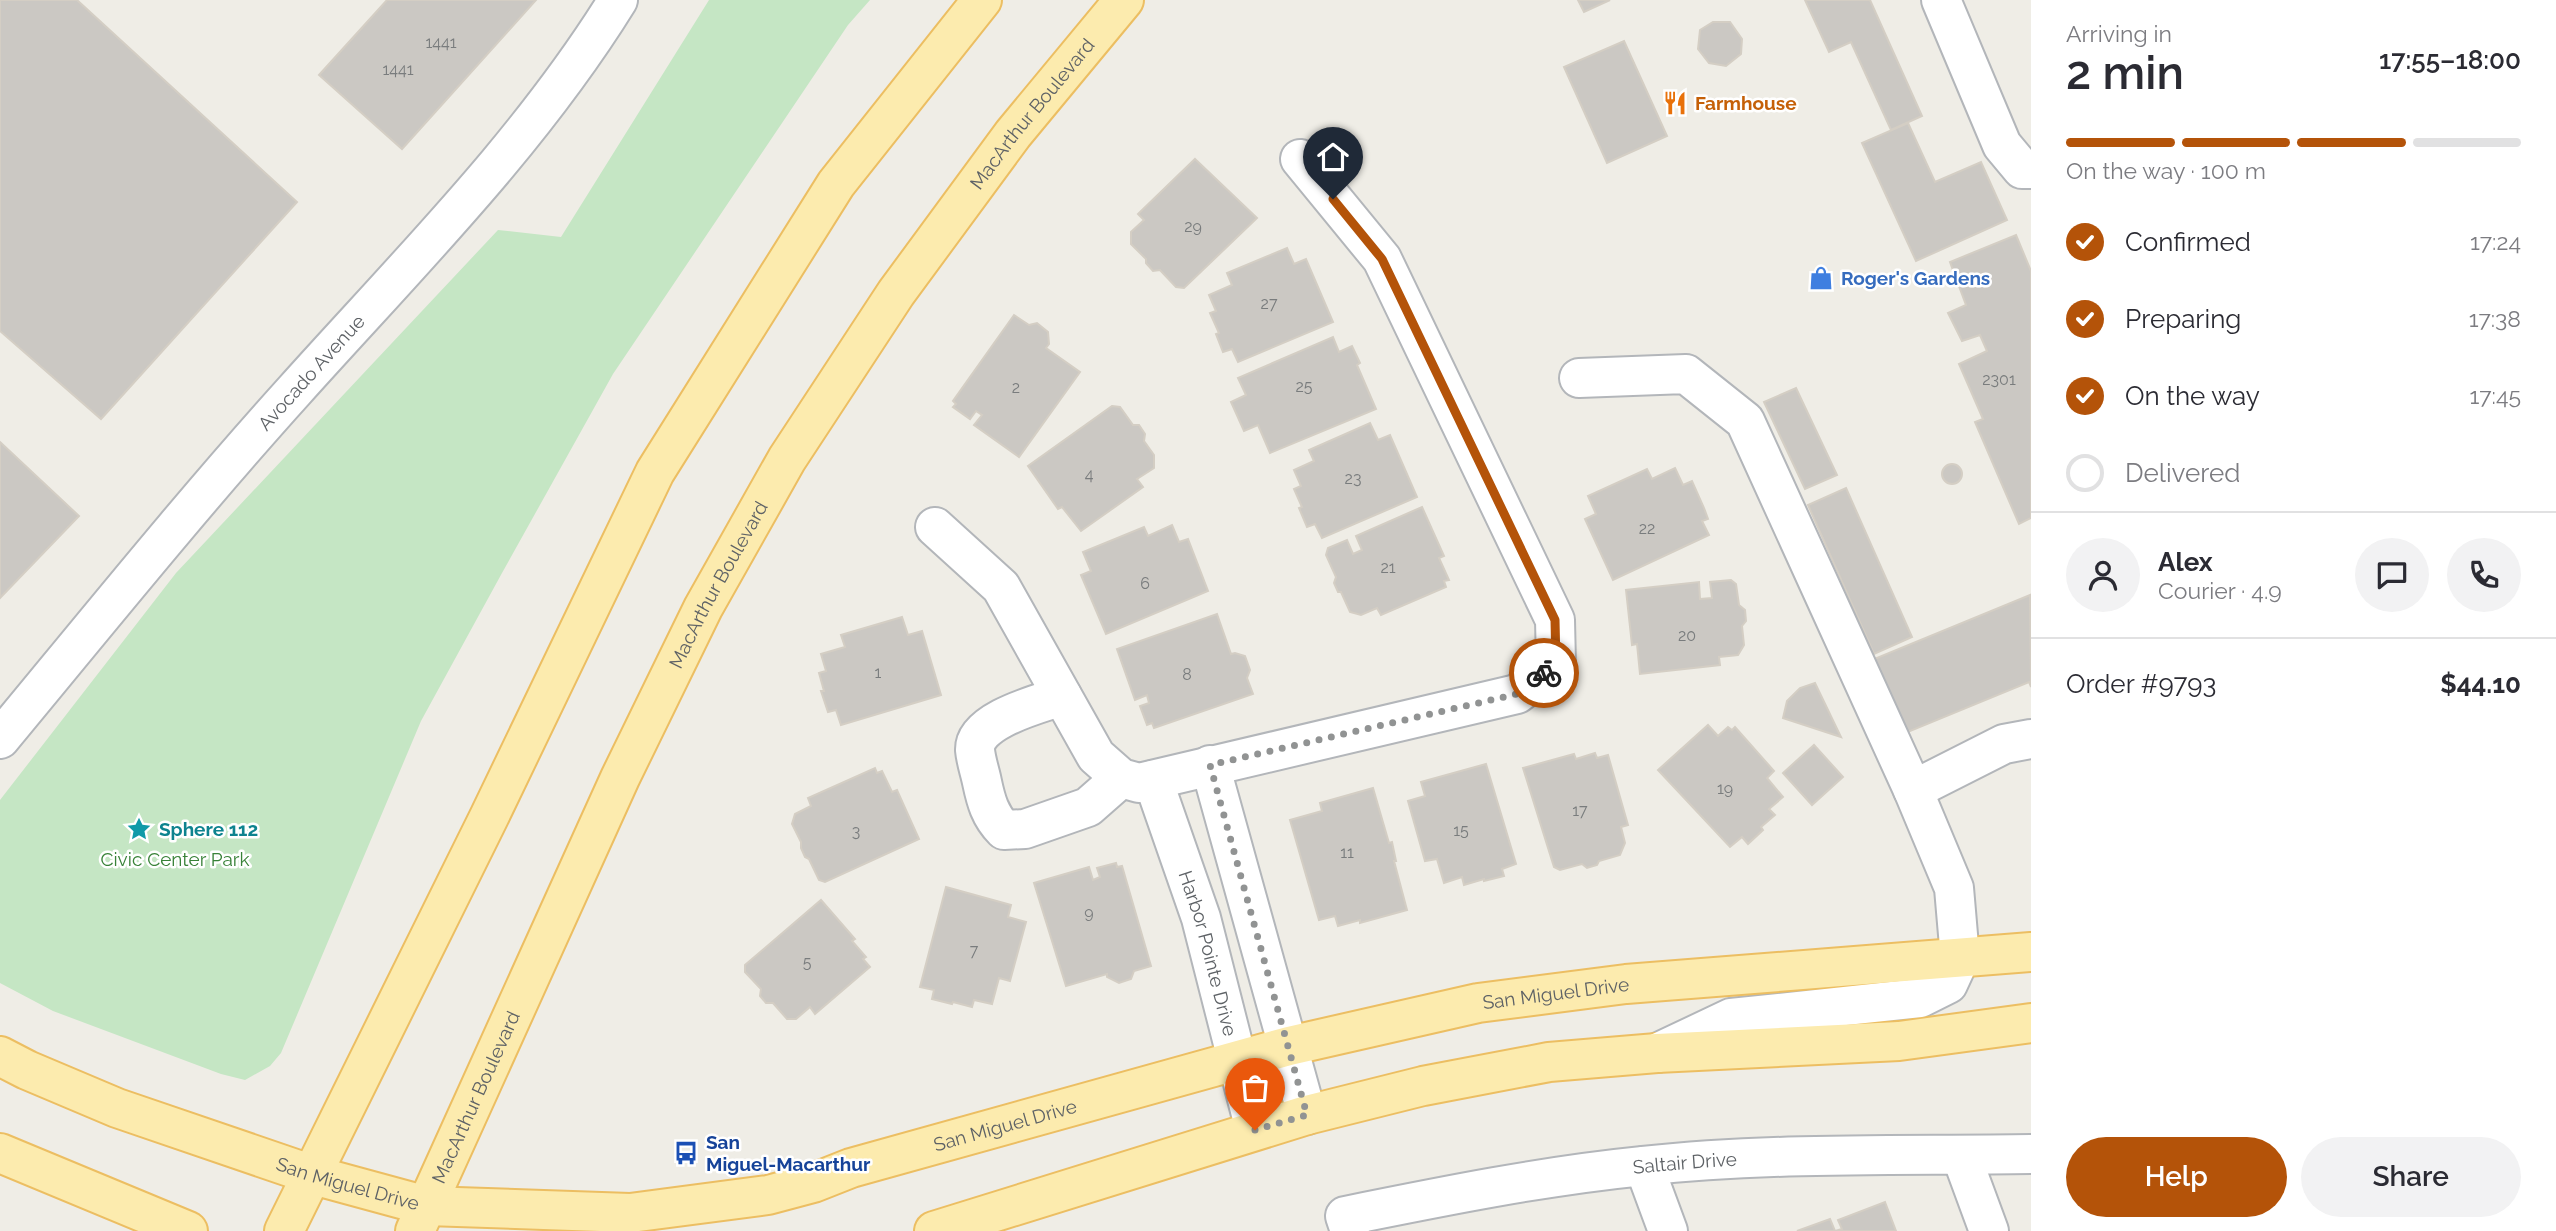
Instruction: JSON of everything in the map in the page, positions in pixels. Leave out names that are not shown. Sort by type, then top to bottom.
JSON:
[{"type":"main road","points":[[284,1231],[655,472],[836,184],[982,0]]},
{"type":"main road","name":"MacArthur Boulevard","points":[[421,1219],[626,766],[702,608],[787,459],[896,293],[1013,134],[1124,0]]},
{"type":"main road","name":"San Miguel Drive","points":[[0,1056],[117,1108],[313,1175],[421,1219],[630,1213],[768,1195],[1000,1125],[1237,1060],[1478,1003],[1626,984],[2031,952]]},
{"type":"main road","points":[[934,1231],[1307,1115],[1423,1086],[1549,1062],[1657,1053],[1899,1041],[2031,1023]]},
{"type":"main road","points":[[0,1153],[188,1231]]},
{"type":"street","name":"Avocado Avenue","points":[[0,739],[221,471],[505,156],[600,29],[618,0]]},
{"type":"street","points":[[1941,0],[2002,145],[2022,169],[2031,169]]},
{"type":"street","points":[[1062,696],[1002,718],[983,731],[975,748],[986,800],[994,820],[1004,830],[1025,829],[1088,807],[1137,779],[1210,765],[1517,694],[1556,664],[1555,620],[1382,259],[1300,159]]},
{"type":"street","points":[[1579,378],[1686,374],[1745,421],[1913,790],[1954,888],[1960,958],[1948,985],[1920,998],[1731,1018],[1657,1053]]},
{"type":"street","name":"Harbor Pointe Drive","points":[[936,527],[1002,587],[1096,756],[1137,779],[1201,918],[1255,1130]]},
{"type":"street","points":[[1913,790],[2004,744],[2031,739]]},
{"type":"street","points":[[1210,765],[1307,1115]]},
{"type":"street","name":"Saltair Drive","points":[[1347,1224],[1493,1186],[1644,1166],[1794,1155],[2031,1154]]},
{"type":"street","points":[[1961,1155],[1989,1231]]},
{"type":"street","points":[[1644,1166],[1668,1231]]},
{"type":"green space","name":"Civic Center Park","points":[[709,0],[870,0],[848,25],[613,374],[421,721],[281,1053],[270,1066],[245,1080],[221,1074],[53,1011],[0,983],[0,800],[176,573],[498,230],[561,237]]},
{"type":"building","points":[[0,0],[77,0],[297,202],[101,419],[0,331]]},
{"type":"building","points":[[387,0],[536,0],[402,149],[319,75]]},
{"type":"building","points":[[1578,0],[1610,0],[1584,12]]},
{"type":"building","points":[[1805,0],[1870,0],[1922,116],[1891,130],[1851,42],[1829,52]]},
{"type":"building","points":[[1713,22],[1730,22],[1742,39],[1741,54],[1726,66],[1709,63],[1698,49],[1700,30]]},
{"type":"building","points":[[1624,41],[1667,136],[1607,163],[1564,67]]},
{"type":"building","points":[[1908,123],[1935,182],[1981,162],[2007,220],[1916,261],[1862,143]]},
{"type":"building","points":[[1195,159],[1257,218],[1184,288],[1176,287],[1160,270],[1153,271],[1146,259],[1131,244],[1131,232],[1144,220],[1138,214]]},
{"type":"building","points":[[2016,235],[2031,271],[2031,518],[2019,524],[1975,422],[1983,419],[1959,364],[1987,351],[1980,335],[1962,341],[1948,313],[1966,305],[1950,262]]},
{"type":"building","points":[[1287,248],[1294,264],[1306,259],[1333,322],[1238,362],[1232,349],[1223,352],[1216,334],[1219,333],[1210,313],[1216,311],[1209,295],[1232,285],[1227,273]]},
{"type":"building","points":[[1014,315],[1029,325],[1037,323],[1048,332],[1049,344],[1046,348],[1080,372],[1019,457],[974,425],[982,415],[976,411],[970,419],[953,407],[956,404],[953,401]]},
{"type":"building","points":[[1333,337],[1339,352],[1352,346],[1376,409],[1270,453],[1258,425],[1244,431],[1231,402],[1246,395],[1238,378]]},
{"type":"building","points":[[1796,388],[1837,475],[1805,489],[1764,402]]},
{"type":"building","points":[[1112,406],[1120,407],[1133,425],[1139,425],[1145,434],[1144,441],[1154,455],[1154,468],[1137,479],[1143,487],[1081,531],[1062,507],[1058,509],[1028,466]]},
{"type":"building","points":[[1370,423],[1378,440],[1390,435],[1417,497],[1322,538],[1315,524],[1307,527],[1299,508],[1302,507],[1294,489],[1301,486],[1294,470],[1314,461],[1309,450]]},
{"type":"building","points":[[0,442],[79,516],[0,598]]},
{"type":"building","points":[[1952,464],[1959,467],[1962,474],[1959,481],[1952,484],[1945,481],[1942,474],[1945,467]]},
{"type":"building","points":[[1675,468],[1683,485],[1692,481],[1708,519],[1702,521],[1709,535],[1613,580],[1585,519],[1596,514],[1588,496],[1647,469],[1652,479]]},
{"type":"building","points":[[1846,488],[1912,637],[1874,654],[1808,505]]},
{"type":"building","points":[[1422,507],[1444,556],[1439,558],[1449,580],[1444,581],[1446,587],[1381,615],[1377,608],[1361,615],[1350,612],[1334,583],[1336,577],[1326,555],[1328,548],[1347,540],[1353,554],[1362,550],[1356,536]]},
{"type":"building","points":[[1172,525],[1179,542],[1188,539],[1208,591],[1106,634],[1081,575],[1091,571],[1083,552],[1144,527],[1148,536]]},
{"type":"building","points":[[1731,580],[1736,584],[1739,605],[1745,610],[1746,621],[1742,626],[1744,645],[1738,655],[1719,657],[1720,665],[1640,674],[1637,644],[1632,645],[1626,590],[1699,582],[1700,599],[1712,598],[1710,582]]},
{"type":"building","points":[[2030,595],[2031,687],[2029,682],[1898,736],[1867,662]]},
{"type":"building","points":[[1217,614],[1231,654],[1245,656],[1250,670],[1247,678],[1253,694],[1154,728],[1152,723],[1147,725],[1140,706],[1149,703],[1147,695],[1135,700],[1117,649]]},
{"type":"building","points":[[902,617],[908,635],[922,631],[941,695],[841,725],[836,710],[828,712],[821,691],[824,691],[819,673],[826,671],[821,654],[845,647],[841,635]]},
{"type":"building","points":[[1815,683],[1841,737],[1783,718],[1787,701],[1800,688]]},
{"type":"building","points":[[1708,725],[1718,736],[1728,727],[1732,730],[1735,727],[1774,771],[1767,778],[1783,797],[1769,809],[1775,815],[1748,844],[1742,837],[1730,847],[1658,770]]},
{"type":"building","points":[[1814,745],[1843,777],[1812,805],[1783,773]]},
{"type":"building","points":[[1595,753],[1597,758],[1608,755],[1628,825],[1621,827],[1625,843],[1620,855],[1599,861],[1597,865],[1587,868],[1582,864],[1560,870],[1554,867],[1523,768],[1574,754],[1576,759]]},
{"type":"building","points":[[1486,764],[1516,864],[1502,869],[1504,876],[1464,885],[1462,877],[1444,883],[1437,859],[1425,861],[1408,801],[1425,796],[1421,782]]},
{"type":"building","points":[[875,768],[877,773],[882,771],[892,792],[897,790],[919,839],[825,882],[819,880],[809,859],[805,857],[792,824],[795,814],[811,806],[808,798]]},
{"type":"building","points":[[1373,788],[1389,843],[1392,842],[1394,861],[1407,910],[1338,926],[1335,916],[1319,920],[1290,820],[1322,811],[1320,803]]},
{"type":"building","points":[[1116,863],[1117,867],[1122,866],[1151,966],[1134,971],[1131,979],[1119,983],[1107,977],[1107,974],[1066,986],[1034,883],[1089,867],[1093,880],[1100,877],[1097,868]]},
{"type":"building","points":[[946,887],[1011,905],[1008,917],[1026,922],[1010,981],[999,978],[992,1004],[974,1000],[972,1007],[953,1002],[952,1004],[932,999],[934,990],[920,987]]},
{"type":"building","points":[[821,900],[855,939],[852,941],[866,957],[863,959],[870,967],[815,1014],[810,1007],[796,1019],[787,1019],[773,1003],[766,1003],[760,996],[761,989],[745,972],[745,965]]},
{"type":"building","points":[[1885,1202],[1896,1231],[1835,1231],[1842,1229],[1838,1220]]},
{"type":"building","points":[[1830,1219],[1835,1231],[1797,1231]]},
{"type":"way so far","points":[[1255,1130],[1307,1115],[1210,765],[1517,694],[1544,673]]},
{"type":"place","name":"Farmhouse","points":[[1675,103]]},
{"type":"place","name":"Roger's Gardens","points":[[1821,278]]},
{"type":"place","name":"Sphere 112","points":[[139,829]]},
{"type":"place","name":"San Miguel-Macarthur","points":[[686,1153]]},
{"type":"route","points":[[1333,199],[1382,259],[1555,620],[1556,664],[1544,673]]}]
